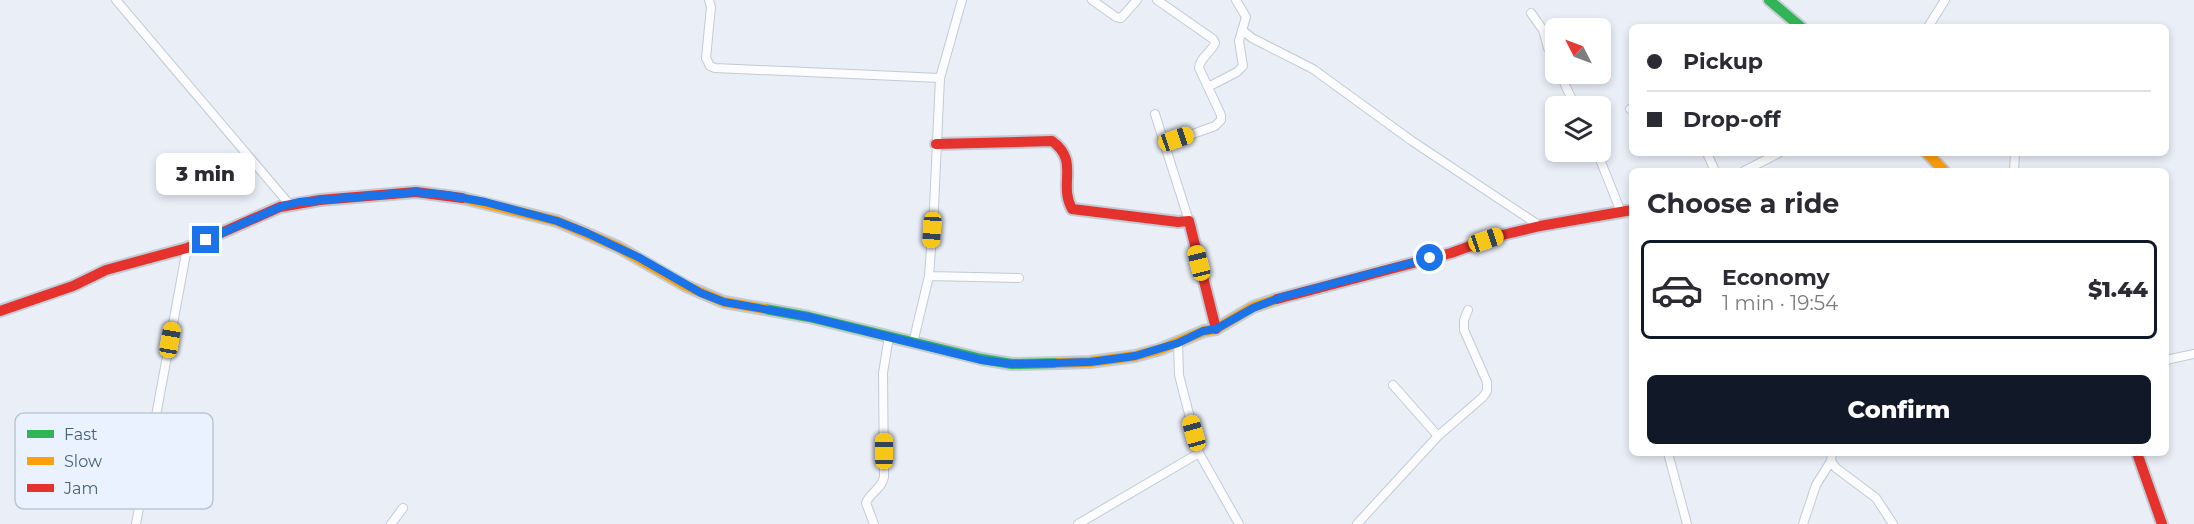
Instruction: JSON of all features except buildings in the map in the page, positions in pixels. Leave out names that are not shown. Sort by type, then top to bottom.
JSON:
[{"type":"street","points":[[116,0],[290,205]]},
{"type":"street","points":[[709,0],[711,7],[706,58],[710,66],[715,68],[940,78]]},
{"type":"street","points":[[913,343],[929,276],[940,78],[962,0]]},
{"type":"street","points":[[1092,0],[1121,18],[1137,0]]},
{"type":"street","points":[[1157,0],[1213,39],[1215,43],[1213,48],[1199,63],[1200,73],[1221,115],[1219,123],[1164,144]]},
{"type":"street","points":[[1208,87],[1237,72],[1243,66],[1239,41],[1246,17],[1236,0]]},
{"type":"street","points":[[1930,24],[1945,0]]},
{"type":"street","points":[[1771,1],[1798,24]]},
{"type":"street","points":[[1531,13],[1543,30],[1545,37]]},
{"type":"street","points":[[1242,30],[1252,38],[1313,69],[1412,141],[1540,225]]},
{"type":"street","points":[[1155,114],[1189,221],[1216,329]]},
{"type":"street","points":[[936,144],[1052,141],[1064,150],[1068,202],[1072,209],[1178,222],[1189,221]]},
{"type":"street","points":[[1750,168],[1773,156]]},
{"type":"street","points":[[1930,156],[1941,168]]},
{"type":"street","points":[[0,311],[73,286],[106,270],[187,248],[290,205],[320,200],[416,192],[485,202],[557,221],[628,252],[694,290],[724,302],[809,317],[982,360],[1012,364],[1114,360],[1178,343],[1203,331],[1216,329],[1253,308],[1282,297],[1451,253],[1498,236],[1540,225],[1627,211],[1602,162]]},
{"type":"street","points":[[157,413],[187,248]]},
{"type":"street","points":[[929,276],[1019,278]]},
{"type":"street","points":[[1357,524],[1438,436],[1483,397],[1488,387],[1487,382],[1464,330],[1464,320],[1468,310]]},
{"type":"street","points":[[874,524],[866,501],[881,486],[884,477],[883,373],[889,336]]},
{"type":"street","points":[[1178,343],[1179,375],[1200,453],[1239,524]]},
{"type":"street","points":[[2169,359],[2194,354]]},
{"type":"street","points":[[1393,385],[1438,436]]},
{"type":"street","points":[[1078,524],[1200,453]]},
{"type":"street","points":[[1669,456],[1687,524]]},
{"type":"street","points":[[2138,456],[2162,524]]},
{"type":"street","points":[[1803,524],[1816,485],[1832,457]]},
{"type":"street","points":[[1832,457],[1836,468],[1876,498],[1893,524]]},
{"type":"street","points":[[391,524],[404,508]]},
{"type":"street","points":[[136,524],[139,509]]},
{"type":"traffic: fast","points":[[1769,0],[1797,24]]},
{"type":"traffic: fast","points":[[765,309],[809,317],[982,359],[1012,364],[1058,363]]},
{"type":"traffic: slow","points":[[1930,156],[1941,168]]},
{"type":"traffic: slow","points":[[462,198],[557,221],[618,247],[686,286],[724,302],[765,309]]},
{"type":"traffic: slow","points":[[1058,363],[1090,362],[1135,356],[1161,349],[1204,331],[1216,329],[1253,307],[1277,299]]},
{"type":"traffic: jam","points":[[936,144],[1052,141],[1065,157],[1068,200],[1072,209],[1178,222],[1189,221],[1216,329]]},
{"type":"traffic: jam","points":[[0,311],[73,286],[106,270],[187,248],[280,207],[320,200],[416,192],[462,198]]},
{"type":"traffic: jam","points":[[1277,299],[1451,253],[1498,236],[1629,211]]},
{"type":"traffic: jam","points":[[2138,456],[2162,524]]},
{"type":"route","points":[[206,240],[280,207],[299,202],[416,192],[447,195],[485,202],[557,221],[638,257],[670,277],[713,299],[809,317],[982,360],[1012,364],[1090,362],[1135,356],[1178,343],[1203,331],[1216,329],[1253,308],[1282,297],[1430,258]]}]
